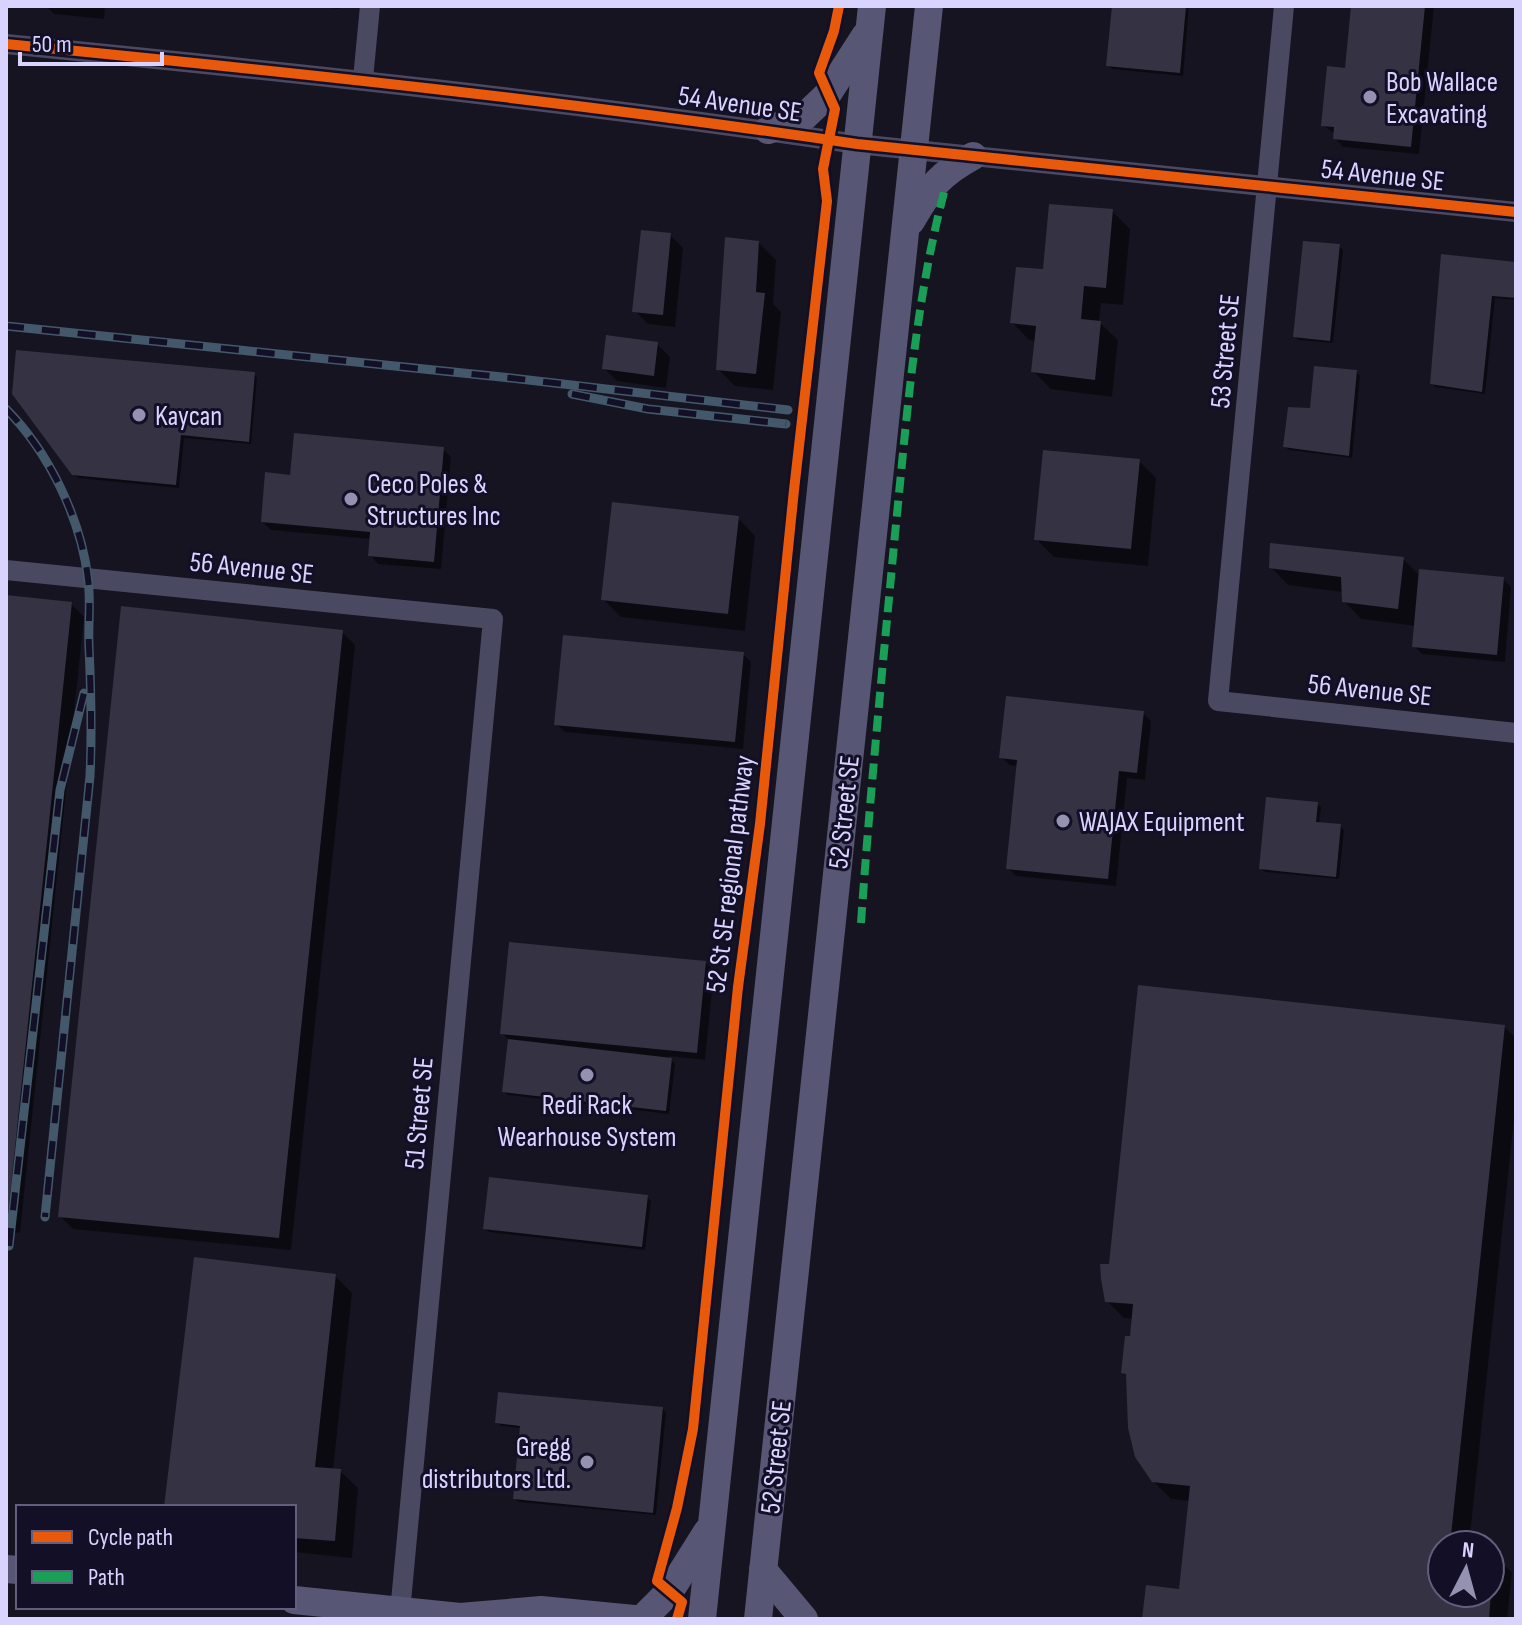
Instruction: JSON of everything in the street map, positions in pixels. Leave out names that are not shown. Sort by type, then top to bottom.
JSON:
[{"type":"main road","name":"52 Street SE","points":[[758,1619],[929,6]]},
{"type":"main road","name":"52 Street SE","points":[[702,1619],[709,1528],[871,17]]},
{"type":"main road","points":[[768,130],[804,117],[827,95],[871,17]]},
{"type":"main road","points":[[905,233],[932,186],[946,171],[973,156]]},
{"type":"main road","points":[[642,1619],[670,1591],[709,1528]]},
{"type":"main road","points":[[763,1570],[804,1619]]},
{"type":"main road","points":[[296,1600],[464,1618],[541,1610],[634,1619]]},
{"type":"street","points":[[363,79],[370,6]]},
{"type":"street","name":"53 Street SE","points":[[1218,701],[1284,6]]},
{"type":"street","name":"54 Avenue SE","points":[[6,44],[363,79],[857,144],[1516,212]]},
{"type":"street","name":"56 Avenue SE","points":[[6,570],[493,619]]},
{"type":"street","name":"51 Street SE","points":[[400,1612],[493,619]]},
{"type":"street","name":"56 Avenue SE","points":[[1218,701],[1516,733]]},
{"type":"building","points":[[1112,6],[1186,6],[1180,73],[1106,66]]},
{"type":"building","name":"Bob Wallace Excavating","points":[[1351,6],[1425,6],[1411,147],[1333,139],[1334,127],[1321,126],[1327,66],[1345,68]]},
{"type":"building","points":[[1049,204],[1113,209],[1106,288],[1084,286],[1081,319],[1101,321],[1095,380],[1031,372],[1036,326],[1010,323],[1016,267],[1043,269]]},
{"type":"building","points":[[641,230],[671,233],[663,315],[632,312]]},
{"type":"building","points":[[725,237],[759,241],[756,292],[765,293],[756,374],[716,370]]},
{"type":"building","points":[[1303,241],[1340,244],[1330,341],[1293,337]]},
{"type":"building","points":[[1441,254],[1516,262],[1516,298],[1492,296],[1482,392],[1430,384]]},
{"type":"building","points":[[606,335],[658,342],[654,376],[602,369]]},
{"type":"building","name":"Kaycan","points":[[16,350],[255,372],[249,442],[181,435],[176,485],[72,475],[12,394]]},
{"type":"building","points":[[1314,366],[1357,370],[1349,456],[1283,447],[1288,407],[1310,408]]},
{"type":"building","name":"Ceco Poles & Structures Inc","points":[[294,433],[444,447],[434,562],[368,556],[370,532],[261,522],[265,472],[290,475]]},
{"type":"building","points":[[1043,450],[1140,459],[1131,549],[1034,540]]},
{"type":"building","points":[[612,502],[739,516],[728,614],[601,600]]},
{"type":"building","points":[[1270,543],[1404,557],[1398,609],[1342,602],[1341,577],[1269,568]]},
{"type":"building","points":[[1419,569],[1504,577],[1497,655],[1412,647]]},
{"type":"building","points":[[6,595],[72,602],[8,1215],[6,1215]]},
{"type":"building","points":[[121,606],[343,630],[279,1238],[58,1217]]},
{"type":"building","points":[[563,635],[744,652],[735,742],[554,725]]},
{"type":"building","name":"WAJAX Equipment","points":[[1006,696],[1144,711],[1137,773],[1119,771],[1108,879],[1006,869],[1017,760],[999,758]]},
{"type":"building","points":[[1266,797],[1318,802],[1316,822],[1341,824],[1336,877],[1259,869]]},
{"type":"building","points":[[509,942],[706,961],[697,1053],[500,1034]]},
{"type":"building","points":[[1138,985],[1505,1025],[1452,1529],[1426,1529],[1426,1609],[1490,1609],[1489,1619],[1142,1619],[1146,1585],[1179,1589],[1190,1486],[1152,1482],[1135,1457],[1128,1428],[1126,1374],[1121,1373],[1125,1336],[1130,1336],[1133,1304],[1105,1302],[1100,1264],[1109,1264]]},
{"type":"building","name":"Redi Rack Wearhouse System","points":[[508,1039],[672,1058],[666,1111],[502,1092]]},
{"type":"building","points":[[489,1177],[648,1195],[642,1247],[483,1229]]},
{"type":"building","points":[[194,1257],[336,1274],[315,1467],[341,1469],[335,1541],[296,1538],[296,1505],[164,1505]]},
{"type":"building","name":"Gregg distributors Ltd.","points":[[498,1392],[663,1407],[653,1513],[513,1499],[520,1426],[495,1423]]},
{"type":"railway","points":[[6,326],[788,410]]},
{"type":"railway","points":[[572,394],[648,409],[786,424]]},
{"type":"railway","points":[[6,409],[36,445],[70,510],[84,556],[89,596],[90,776],[45,1217]]},
{"type":"railway","points":[[9,1246],[60,790],[84,693]]},
{"type":"marked path","points":[[861,923],[908,402],[919,315],[946,185]]},
{"type":"cycle path","name":"52 St SE regional pathway","points":[[677,1619],[682,1602],[657,1581],[677,1508],[693,1429],[738,987],[760,824],[827,201],[823,169],[835,109],[819,73],[839,6]]},
{"type":"cycle path","points":[[6,44],[432,89],[857,144],[1516,212]]},
{"type":"place","name":"Bob Wallace Excavating","points":[[1370,97]]},
{"type":"place","name":"Kaycan","points":[[139,415]]},
{"type":"place","name":"Ceco Poles & Structures Inc","points":[[351,499]]},
{"type":"place","name":"WAJAX Equipment","points":[[1063,821]]},
{"type":"place","name":"Redi Rack Wearhouse System","points":[[587,1075]]},
{"type":"place","name":"Gregg distributors Ltd.","points":[[587,1462]]}]
